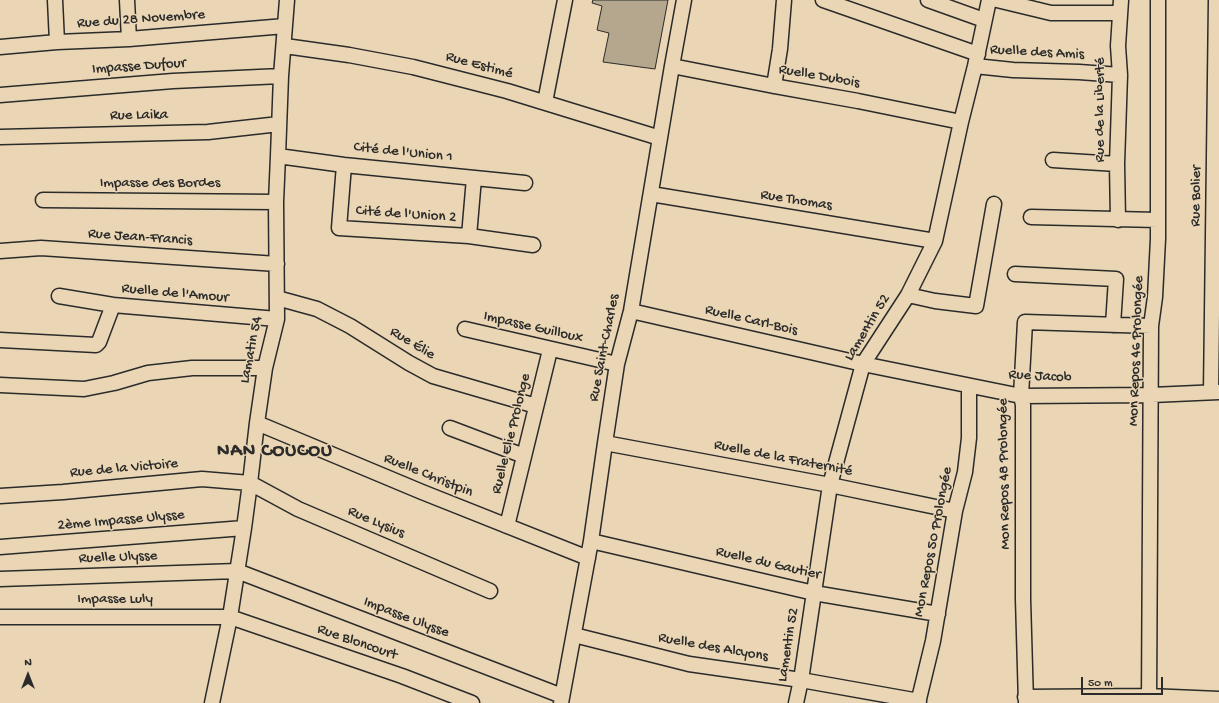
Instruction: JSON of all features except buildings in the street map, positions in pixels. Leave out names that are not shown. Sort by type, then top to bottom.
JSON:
[{"type":"street","points":[[54,0],[57,42]]},
{"type":"street","points":[[127,0],[129,39]]},
{"type":"street","name":"Lamatin 54","points":[[212,703],[230,617],[244,528],[257,423],[266,368],[277,319],[276,202],[281,76],[285,46],[285,26],[288,0]]},
{"type":"street","points":[[545,102],[565,0]]},
{"type":"street","name":"Rue Saint-Charles","points":[[562,700],[591,541],[617,364],[631,311],[684,0]]},
{"type":"street","points":[[774,86],[780,49],[784,0]]},
{"type":"street","name":"Ruelle des Amis","points":[[823,0],[976,60],[1013,70],[1120,75]]},
{"type":"street","points":[[928,0],[984,20]]},
{"type":"street","name":"Lamentin 52","points":[[796,703],[801,680],[830,485],[863,364],[908,295],[935,241],[988,0]]},
{"type":"street","points":[[998,0],[1051,13],[1120,7]]},
{"type":"street","name":"Mon Repos 46 Prolongée","points":[[1149,700],[1152,395],[1151,326],[1155,297],[1158,220],[1158,0]]},
{"type":"street","name":"Rue Bolier","points":[[1215,392],[1216,0]]},
{"type":"street","name":"Rue de la Liberté","points":[[1118,220],[1120,75],[1118,46],[1120,7]]},
{"type":"street","name":"Rue du 28 Novembre","points":[[0,47],[57,42],[129,39],[285,26]]},
{"type":"street","name":"Rue Estimé","points":[[285,46],[349,55],[413,67],[545,102],[660,138]]},
{"type":"street","name":"Ruelle Dubois","points":[[672,66],[961,122]]},
{"type":"street","name":"Impasse Dufour","points":[[0,96],[173,81],[281,76]]},
{"type":"street","name":"Rue Laika","points":[[0,137],[208,132],[279,124]]},
{"type":"street","name":"Cité de l'Union 1","points":[[278,156],[344,165],[525,183]]},
{"type":"street","points":[[1053,160],[1118,164]]},
{"type":"street","name":"Cité de l'Union 2","points":[[344,165],[339,228],[469,236],[533,245]]},
{"type":"street","points":[[469,236],[474,178]]},
{"type":"street","name":"Rue Thomas","points":[[651,194],[935,241]]},
{"type":"street","name":"Impasse des Bordes","points":[[43,200],[276,202]]},
{"type":"street","points":[[908,295],[976,306],[994,204]]},
{"type":"street","points":[[1031,217],[1158,220]]},
{"type":"street","name":"Rue Jean-Francis","points":[[0,251],[41,248],[277,264]]},
{"type":"street","points":[[1015,274],[1116,279],[1113,325]]},
{"type":"street","points":[[58,296],[113,304]]},
{"type":"street","name":"Rue Élie","points":[[277,298],[317,309],[350,326],[408,363],[433,376],[536,406]]},
{"type":"street","name":"Ruelle de l'Amour","points":[[0,340],[96,345],[98,344],[113,304],[277,319]]},
{"type":"street","name":"Ruelle Carl-Bois","points":[[631,311],[863,364]]},
{"type":"street","name":"Mon Repos 48 Prolongée","points":[[1026,700],[1023,599],[1023,406],[1020,396],[1024,322],[1151,326]]},
{"type":"street","name":"Impasse Guilloux","points":[[465,329],[550,350],[617,364]]},
{"type":"street","name":"Ruelle Elie Prolonge","points":[[507,526],[550,350]]},
{"type":"street","name":"Rue Jacob","points":[[863,364],[1020,396],[1152,395],[1215,392]]},
{"type":"street","points":[[0,385],[84,389],[114,383],[148,373],[192,368],[266,368]]},
{"type":"street","name":"Mon Repos 50 Prolongée","points":[[919,702],[933,641],[955,511],[966,465],[969,438],[969,386]]},
{"type":"street","name":"Ruelle Christpin","points":[[257,423],[588,558]]},
{"type":"street","points":[[450,428],[524,456]]},
{"type":"street","name":"Ruelle de la Fraternité","points":[[605,443],[830,485],[955,511]]},
{"type":"street","name":"Rue de la Victoire","points":[[0,496],[63,492],[202,479],[250,483]]},
{"type":"street","name":"Rue Lysius","points":[[250,483],[298,509],[490,591]]},
{"type":"street","name":"2ème Impasse Ulysse","points":[[0,547],[244,528]]},
{"type":"street","name":"Ruelle du Gautier","points":[[591,541],[814,592],[938,614]]},
{"type":"street","name":"Ruelle Ulysse","points":[[0,579],[237,571]]},
{"type":"street","name":"Impasse Ulysse","points":[[237,571],[562,700]]},
{"type":"street","name":"Impasse Luly","points":[[0,617],[230,617]]},
{"type":"street","name":"Rue Bloncourt","points":[[230,617],[402,676],[472,703]]},
{"type":"street","name":"Ruelle des Alcyons","points":[[574,635],[689,664],[801,680],[919,702]]},
{"type":"street","points":[[1026,700],[1219,699]]},
{"type":"district","name":"NAN COUCOU","points":[[275,452]]}]
